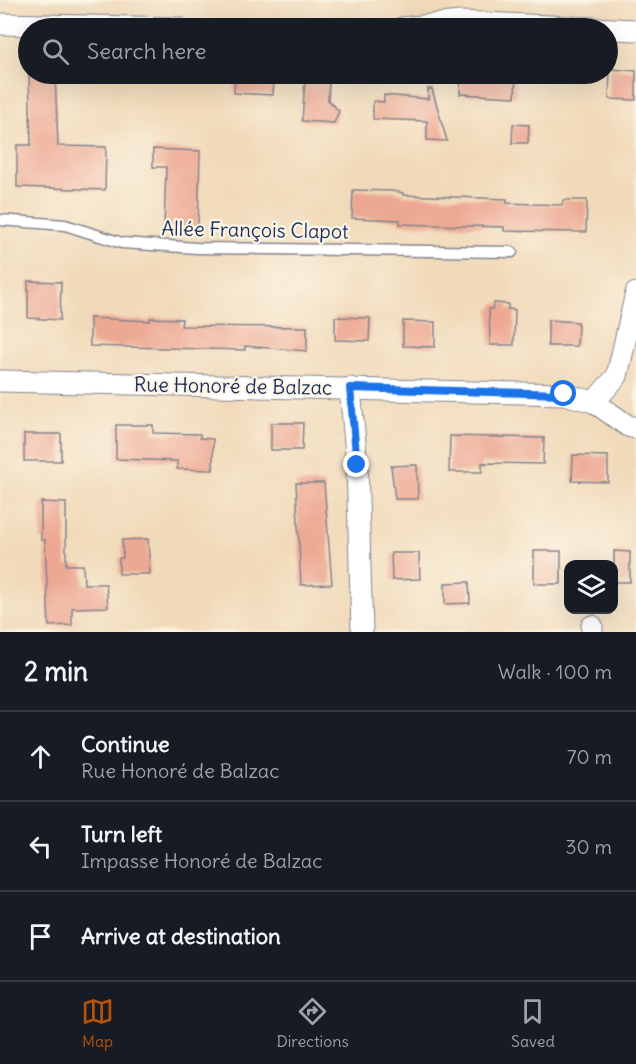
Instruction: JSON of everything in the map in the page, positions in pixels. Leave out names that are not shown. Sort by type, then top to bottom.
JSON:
[{"type":"street","points":[[0,24],[18,24]]},
{"type":"street","points":[[618,29],[636,30]]},
{"type":"street","points":[[594,402],[617,376],[636,293]]},
{"type":"street","name":"Rue Honoré de Balzac","points":[[0,381],[564,394],[594,402],[628,426],[636,428]]},
{"type":"street","points":[[350,388],[357,465],[362,632]]},
{"type":"lane","name":"Allée François Clapot","points":[[0,219],[64,225],[122,243],[197,248],[512,252]]},
{"type":"building","points":[[618,70],[636,71],[636,100],[609,99],[610,84],[618,84]]},
{"type":"building","points":[[29,84],[55,84],[58,146],[106,147],[105,190],[17,187],[17,145],[31,145]]},
{"type":"building","points":[[234,84],[274,84],[273,95],[234,93]]},
{"type":"building","points":[[305,84],[329,84],[328,100],[339,111],[334,123],[302,121]]},
{"type":"building","points":[[460,84],[516,84],[515,97],[460,94]]},
{"type":"building","points":[[428,89],[432,89],[447,141],[427,140],[427,121],[373,119],[373,101],[384,102],[384,95],[428,99]]},
{"type":"building","points":[[513,124],[529,125],[528,143],[512,143]]},
{"type":"building","points":[[153,149],[200,151],[198,230],[164,228],[166,167],[153,167]]},
{"type":"building","points":[[353,190],[392,191],[403,193],[403,195],[507,199],[507,203],[562,205],[563,200],[587,200],[586,232],[504,231],[504,227],[400,224],[400,220],[352,218]]},
{"type":"building","points":[[28,281],[61,282],[60,320],[28,318]]},
{"type":"building","points":[[494,303],[508,304],[508,309],[515,310],[514,345],[490,345],[489,309],[492,309]]},
{"type":"building","points":[[335,317],[370,318],[369,341],[335,340]]},
{"type":"building","points":[[90,318],[150,321],[150,318],[182,319],[181,326],[307,327],[307,351],[245,346],[245,350],[90,346]]},
{"type":"building","points":[[548,320],[578,322],[577,346],[548,346]]},
{"type":"building","points":[[403,321],[435,322],[435,347],[403,346]]},
{"type":"building","points":[[271,423],[303,423],[302,450],[271,450]]},
{"type":"building","points":[[116,425],[153,425],[153,433],[200,434],[200,438],[213,439],[213,470],[177,469],[177,461],[116,459]]},
{"type":"building","points":[[24,434],[61,434],[61,461],[24,461]]},
{"type":"building","points":[[450,436],[544,438],[543,464],[482,463],[482,472],[449,472]]},
{"type":"building","points":[[573,455],[608,456],[608,482],[572,481]]},
{"type":"building","points":[[417,465],[418,499],[395,499],[391,466]]},
{"type":"building","points":[[296,483],[324,483],[332,584],[301,585]]},
{"type":"building","points":[[41,502],[66,503],[66,565],[83,565],[84,584],[106,584],[108,607],[72,608],[72,625],[49,626],[45,540],[41,540]]},
{"type":"building","points":[[148,539],[150,574],[119,574],[119,558],[123,558],[122,540]]},
{"type":"building","points":[[534,551],[561,551],[561,584],[534,584]]},
{"type":"building","points":[[614,551],[630,552],[630,582],[618,582],[618,560],[614,560]]},
{"type":"building","points":[[391,553],[419,553],[420,579],[392,580]]},
{"type":"building","points":[[469,582],[470,603],[445,604],[445,583]]},
{"type":"route","points":[[357,465],[350,388],[564,394]]}]
